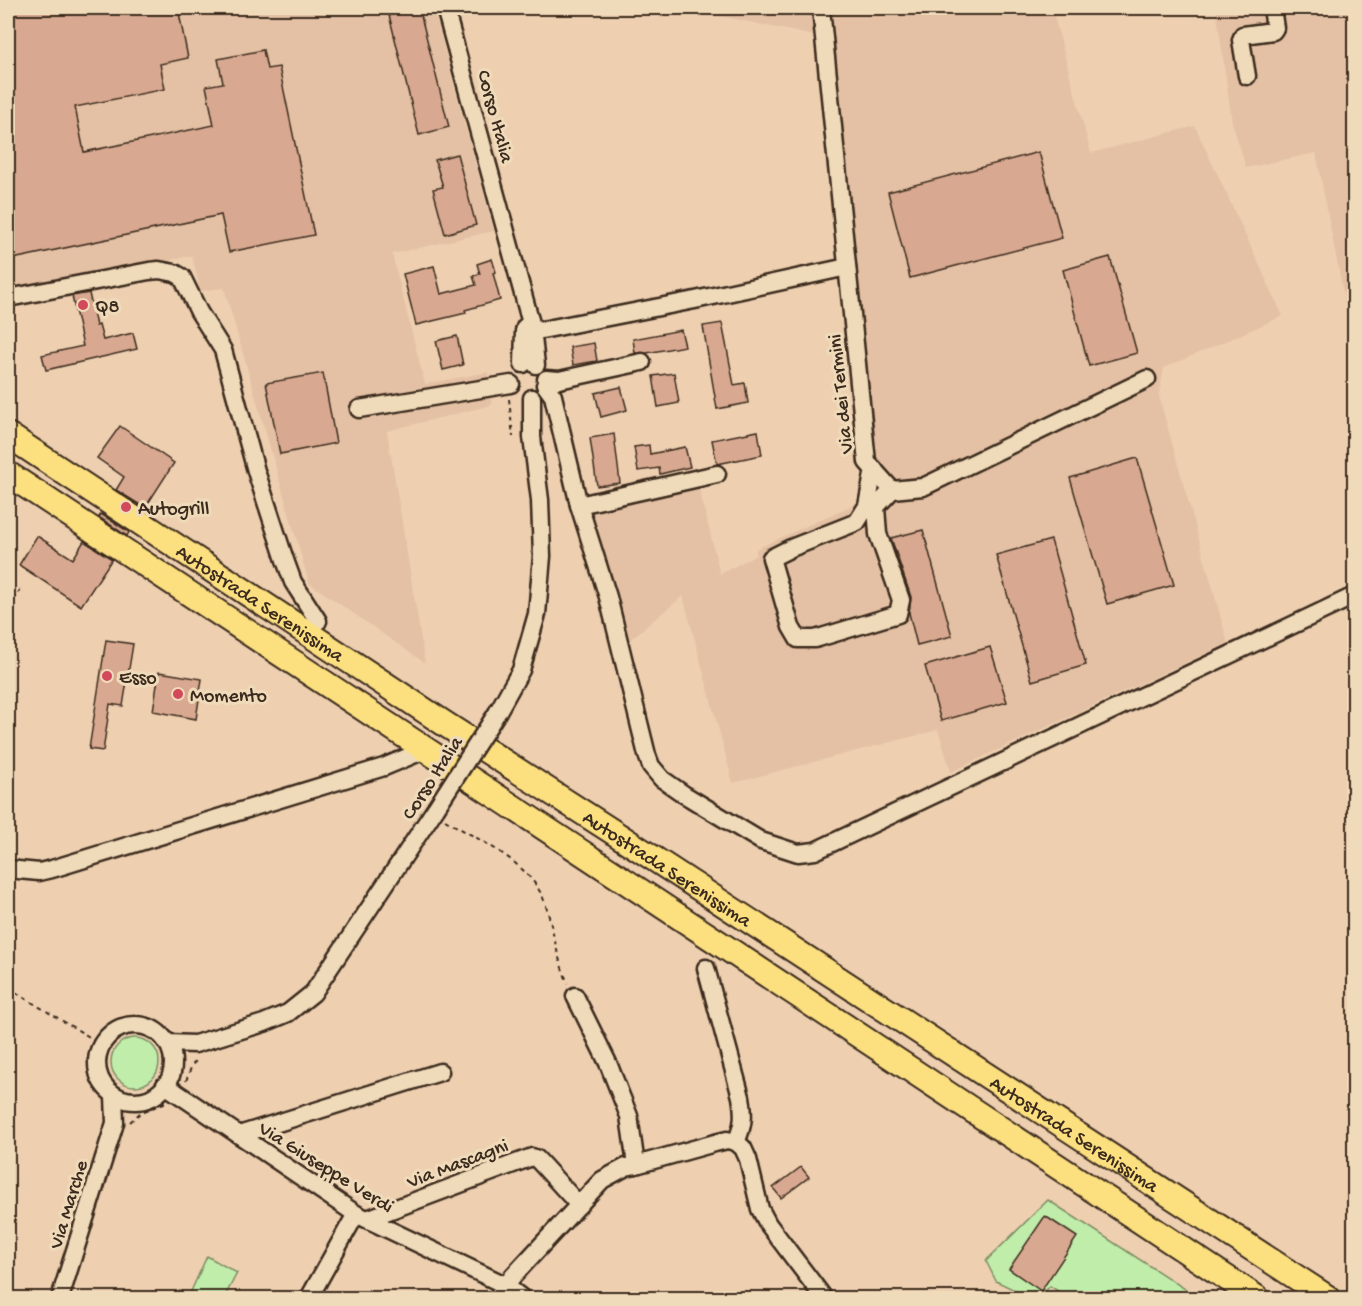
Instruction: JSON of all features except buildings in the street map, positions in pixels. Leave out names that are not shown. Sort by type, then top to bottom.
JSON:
[{"type":"highway","name":"Autostrada Serenissima","points":[[8,435],[445,724],[1328,1299]]},
{"type":"highway","name":"Autostrada Serenissima","points":[[8,474],[1257,1299]]},
{"type":"street","name":"Corso Italia","points":[[445,8],[508,235],[528,327],[530,364],[541,369],[553,396],[579,505],[608,597],[647,755],[651,766],[662,779],[686,795],[761,841],[798,853],[815,850],[1354,596]]},
{"type":"street","name":"Via dei Termini","points":[[821,8],[867,462],[892,490]]},
{"type":"street","points":[[1247,76],[1241,40],[1243,35],[1273,31],[1275,28],[1272,8]]},
{"type":"street","points":[[528,327],[542,330],[847,267]]},
{"type":"street","points":[[8,298],[149,271],[159,270],[182,277],[199,312],[223,350],[256,471],[285,560],[293,582],[318,621]]},
{"type":"street","points":[[359,409],[517,391],[540,394],[545,382],[642,362]]},
{"type":"street","points":[[517,391],[512,374],[530,364]]},
{"type":"street","points":[[874,469],[867,506],[857,522],[771,558],[791,627],[798,639],[815,639],[898,614],[901,600],[878,534],[876,507],[892,490],[923,487],[1147,379]]},
{"type":"street","name":"Corso Italia","points":[[172,1063],[288,1013],[313,993],[439,813],[521,670],[537,614],[542,556],[540,500],[532,437],[517,391]]},
{"type":"street","points":[[579,505],[717,474]]},
{"type":"street","points":[[8,869],[39,872],[52,869],[384,767],[427,749]]},
{"type":"street","points":[[706,968],[743,1107],[743,1127],[736,1142]]},
{"type":"street","points":[[575,996],[609,1063],[629,1116],[636,1165]]},
{"type":"street","points":[[136,1024],[159,1033],[167,1043],[172,1063],[172,1089],[134,1101],[114,1095],[105,1087],[96,1064],[101,1044],[113,1031],[136,1024]]},
{"type":"street","name":"Corso Italia","points":[[167,1043],[200,1050]]},
{"type":"street","points":[[239,1136],[440,1072]]},
{"type":"street","name":"Via Giuseppe Verdi","points":[[172,1089],[361,1217],[501,1292],[522,1299]]},
{"type":"street","name":"Via Marche","points":[[114,1095],[121,1126]]},
{"type":"street","name":"Via Marche","points":[[60,1299],[121,1126],[134,1101]]},
{"type":"street","points":[[501,1292],[602,1180],[626,1167],[728,1140],[736,1142],[743,1148],[748,1159],[760,1209],[768,1224],[824,1299]]},
{"type":"street","name":"Via Mascagni","points":[[361,1217],[532,1157],[537,1159],[579,1205]]},
{"type":"street","points":[[309,1299],[361,1217]]},
{"type":"path","points":[[513,437],[511,408],[517,391]]},
{"type":"path","points":[[8,608],[20,590]]},
{"type":"path","points":[[439,813],[517,864],[532,879],[545,903],[555,949],[575,996]]},
{"type":"path","points":[[8,988],[101,1044]]},
{"type":"path","points":[[121,1126],[140,1113],[165,1103],[172,1089],[187,1079],[200,1050]]},
{"type":"path","points":[[285,1299],[287,1294],[295,1299]]},
{"type":"shaded area","points":[[8,8],[433,8],[494,231],[392,254],[425,384],[488,372],[492,405],[387,431],[425,663],[309,583],[224,288],[200,291],[192,256],[8,290]]},
{"type":"shaded area","points":[[684,8],[816,8],[819,37]]},
{"type":"shaded area","points":[[825,8],[1052,8],[1091,153],[1195,126],[1283,316],[1164,368],[1159,396],[1228,643],[951,772],[938,730],[733,783],[683,596],[627,642],[585,508],[698,483],[720,574],[756,555],[756,549],[861,501],[873,461]]},
{"type":"shaded area","points":[[1216,8],[1354,8],[1354,349],[1316,153],[1246,168],[1232,122]]},
{"type":"green space","points":[[135,1038],[152,1045],[159,1062],[152,1079],[135,1086],[118,1079],[111,1062],[118,1045]]},
{"type":"green space","points":[[1048,1200],[1199,1298],[1069,1298],[1050,1286],[1039,1298],[1031,1298],[996,1281],[986,1261]]},
{"type":"green space","points":[[207,1256],[237,1273],[224,1298],[188,1298]]},
{"type":"place","name":"Q8","points":[[83,305]]},
{"type":"place","name":"Autogrill","points":[[126,507]]},
{"type":"place","name":"Esso","points":[[107,676]]},
{"type":"place","name":"Momento","points":[[178,694]]}]
